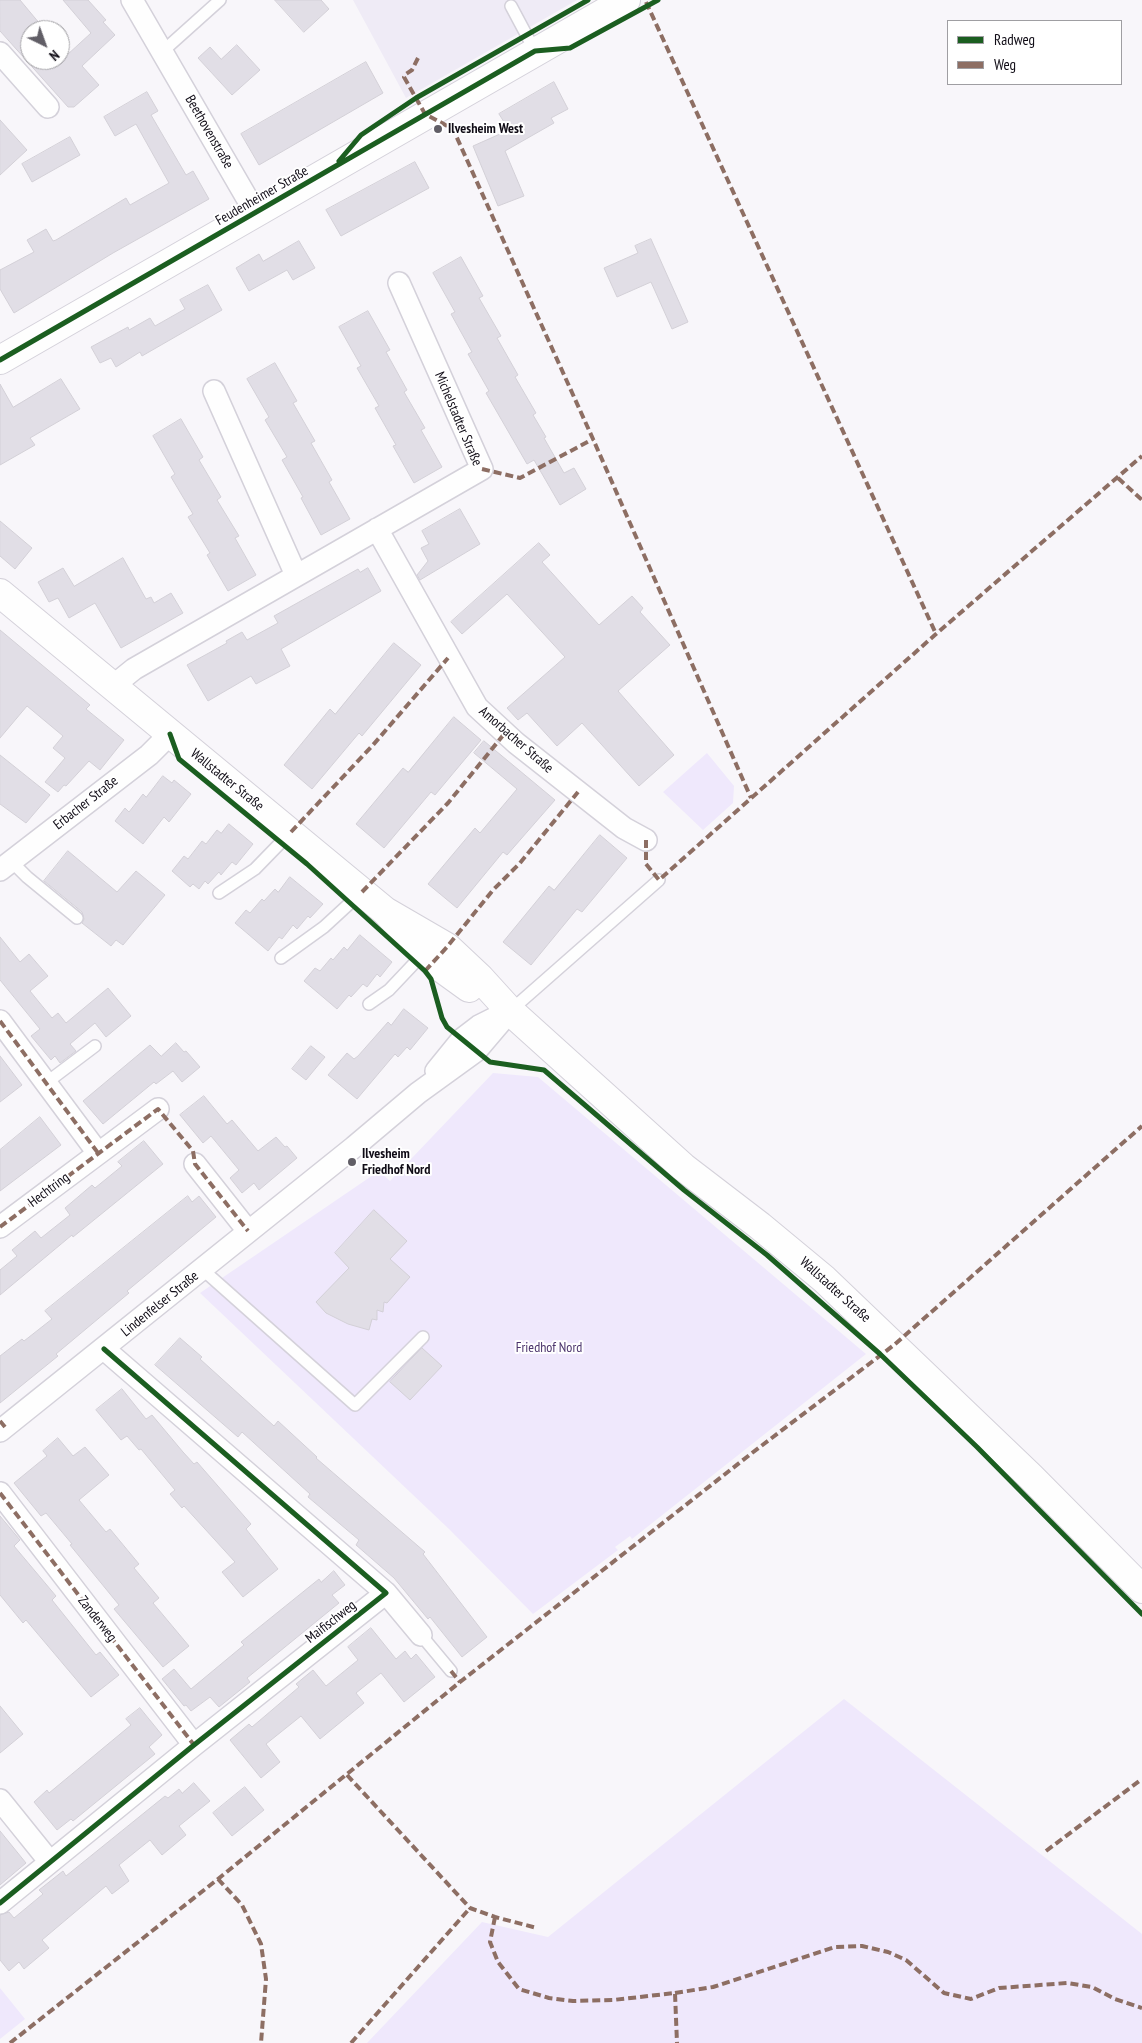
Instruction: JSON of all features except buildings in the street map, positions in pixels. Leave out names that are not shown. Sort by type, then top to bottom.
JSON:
[{"type":"main road","name":"Feudenheimer Straße","points":[[0,360],[626,0]]},
{"type":"main road","name":"Wallstadter Straße","points":[[0,593],[385,911],[424,953],[470,989],[510,1011]]},
{"type":"main road","name":"Wallstadter Straße","points":[[385,911],[447,947],[480,978],[510,1011],[683,1167],[760,1226],[824,1280],[1030,1476],[1142,1589]]},
{"type":"street","name":"Beethovenstraße","points":[[132,0],[255,212]]},
{"type":"street","points":[[0,53],[48,107]]},
{"type":"street","name":"Michelstadter Straße","points":[[114,686],[134,669],[482,470],[399,283]]},
{"type":"street","points":[[214,391],[296,575]]},
{"type":"street","name":"Amorbacher Straße","points":[[377,529],[476,707],[516,743],[624,828],[646,840]]},
{"type":"street","name":"Erbacher Straße","points":[[4,860],[149,755],[170,734]]},
{"type":"street","name":"Lindenfelser Straße","points":[[0,1431],[354,1147],[418,1093],[462,1039],[479,1026],[510,1011]]},
{"type":"street","points":[[0,1021],[98,1153]]},
{"type":"street","name":"Hechtring","points":[[0,1227],[158,1109]]},
{"type":"street","points":[[195,1164],[248,1231]]},
{"type":"street","points":[[104,1349],[386,1593],[421,1634]]},
{"type":"street","name":"Zanderweg","points":[[0,1493],[194,1745]]},
{"type":"street","name":"Maifischweg","points":[[0,1903],[194,1745],[386,1593]]},
{"type":"street","points":[[0,1800],[50,1862]]},
{"type":"lane","points":[[162,52],[220,0]]},
{"type":"lane","points":[[511,6],[535,51]]},
{"type":"lane","points":[[219,893],[255,869],[291,832]]},
{"type":"lane","points":[[4,860],[77,918]]},
{"type":"lane","points":[[510,1011],[658,880]]},
{"type":"lane","points":[[282,958],[324,928],[362,892]]},
{"type":"lane","points":[[369,1004],[389,990],[424,953]]},
{"type":"lane","points":[[46,1083],[95,1046]]},
{"type":"lane","points":[[202,1269],[355,1405],[423,1337]]},
{"type":"lane","points":[[421,1634],[450,1671]]},
{"type":"shaded area","points":[[353,0],[577,0],[406,98]]},
{"type":"green space","points":[[707,753],[734,786],[733,803],[703,830],[663,792]]},
{"type":"green space","name":"Friedhof Nord","points":[[493,1073],[538,1077],[866,1354],[632,1539],[630,1536],[615,1547],[618,1550],[533,1614],[449,1529],[200,1293],[379,1171],[390,1181]]},
{"type":"green space","points":[[844,1699],[1142,1934],[1142,2043],[367,2043],[482,1922],[548,1937]]},
{"type":"green space","points":[[0,1988],[25,2019],[0,2039]]},
{"type":"marked path","points":[[646,2],[936,634]]},
{"type":"marked path","points":[[418,58],[412,70],[404,77],[425,114],[453,129],[593,439],[751,798]]},
{"type":"marked path","points":[[482,469],[520,478],[593,439]]},
{"type":"marked path","points":[[646,840],[646,864],[659,880],[936,634],[1142,456]]},
{"type":"marked path","points":[[1118,478],[1142,500]]},
{"type":"marked path","points":[[291,832],[373,745],[448,658]]},
{"type":"marked path","points":[[362,892],[448,803],[505,733]]},
{"type":"marked path","points":[[425,971],[493,890],[520,863],[578,792]]},
{"type":"marked path","points":[[0,1021],[98,1153]]},
{"type":"marked path","points":[[0,1227],[158,1109],[193,1151],[195,1164],[248,1231]]},
{"type":"marked path","points":[[10,2043],[218,1879],[460,1682],[752,1453],[894,1345],[1142,1126]]},
{"type":"marked path","points":[[0,1421],[5,1427]]},
{"type":"marked path","points":[[0,1493],[194,1745]]},
{"type":"marked path","points":[[451,1671],[460,1682]]},
{"type":"marked path","points":[[347,1775],[470,1908],[537,1928]]},
{"type":"marked path","points":[[1046,1851],[1142,1779]]},
{"type":"marked path","points":[[218,1879],[242,1905],[261,1944],[266,1979],[261,2043]]},
{"type":"marked path","points":[[351,2043],[470,1908]]},
{"type":"marked path","points":[[495,1917],[490,1942],[498,1962],[519,1989],[549,1998],[573,2001],[613,2000],[675,1993],[677,2043]]},
{"type":"marked path","points":[[675,1993],[713,1987],[835,1947],[862,1946],[888,1952],[906,1960],[944,1993],[971,1999],[999,1988],[1067,1983],[1092,1987],[1115,1999],[1142,2008]]},
{"type":"cycle path","points":[[339,161],[361,135],[416,98],[588,0]]},
{"type":"cycle path","points":[[0,360],[535,51],[570,48],[658,0]]},
{"type":"cycle path","points":[[170,734],[179,759],[307,864],[425,971],[431,979],[442,1018],[447,1027],[490,1062],[544,1070],[684,1190],[767,1255],[880,1354],[977,1447],[1142,1614]]},
{"type":"cycle path","points":[[0,1903],[194,1745],[386,1593],[104,1349]]},
{"type":"place","name":"Ilvesheim West","points":[[438,129]]},
{"type":"place","name":"Ilvesheim Friedhof Nord","points":[[352,1162]]}]
